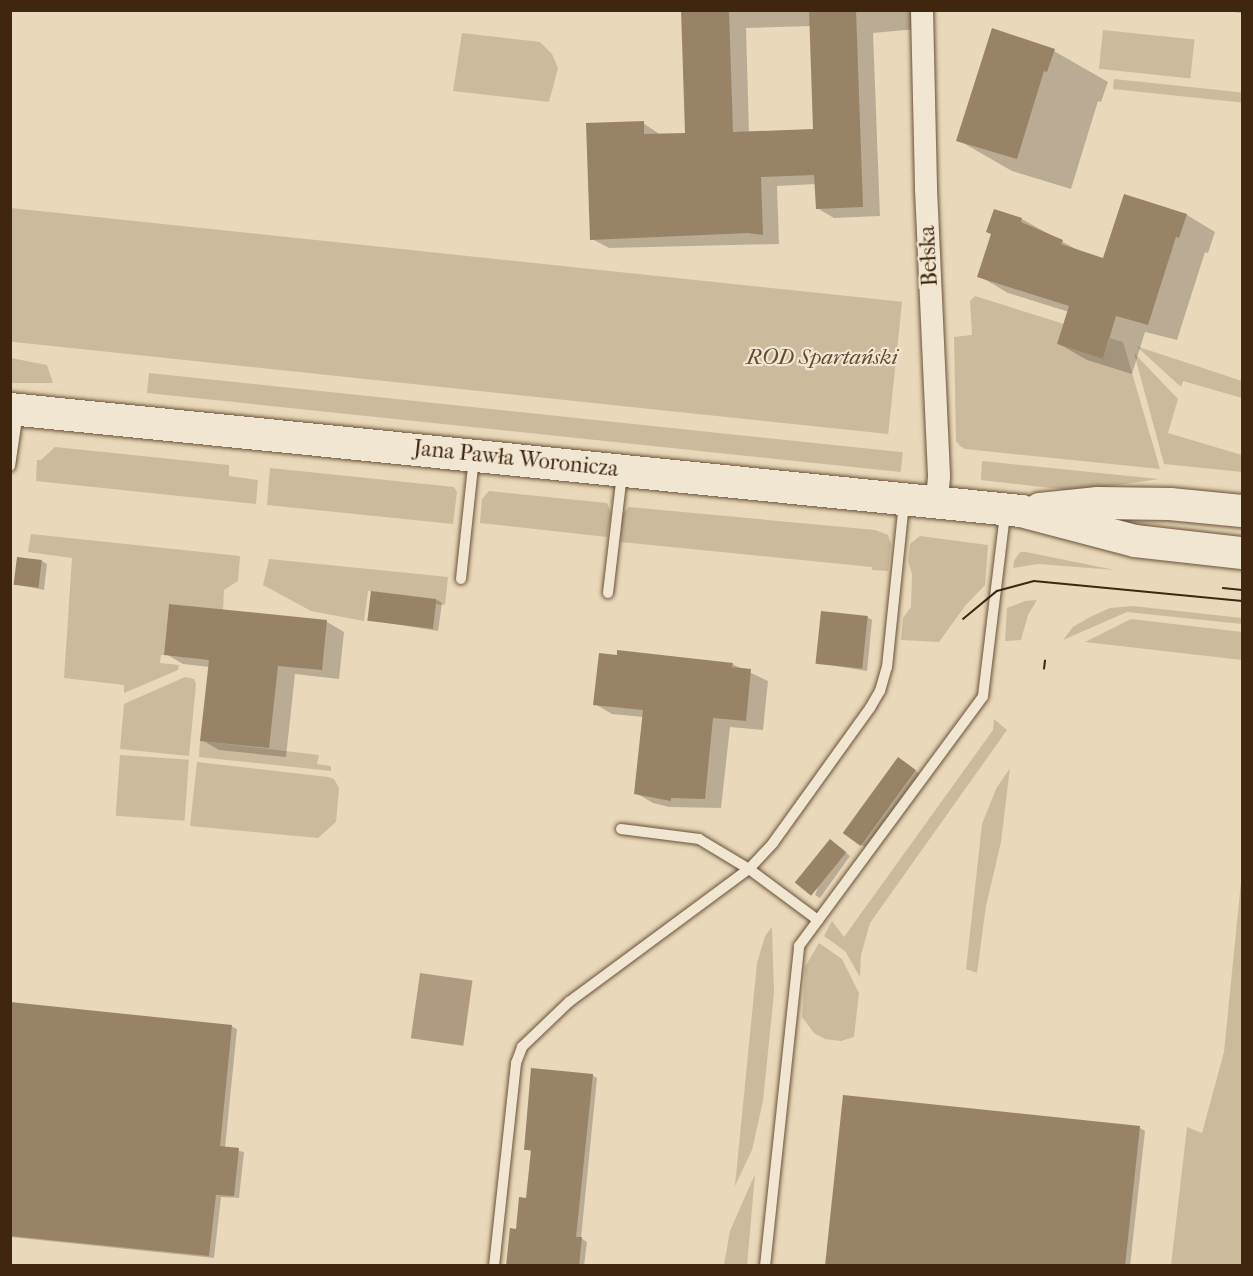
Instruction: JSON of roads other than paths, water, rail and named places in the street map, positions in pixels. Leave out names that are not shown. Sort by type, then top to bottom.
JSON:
[{"type":"street","name":"Bełska","points":[[922,10],[926,189],[939,477],[937,502]]},
{"type":"street","name":"Jana Pawła Woronicza","points":[[14,409],[1013,510],[1126,539],[1242,553]]},
{"type":"street","name":"Jana Pawła Woronicza","points":[[1013,510],[1098,503],[1170,504],[1242,511]]},
{"type":"lane","points":[[10,466],[14,409]]},
{"type":"lane","points":[[461,579],[474,455]]},
{"type":"lane","points":[[608,593],[622,470]]},
{"type":"lane","points":[[494,1266],[516,1063],[522,1047],[569,1002],[749,868],[773,843],[880,691],[887,667],[904,499]]},
{"type":"lane","points":[[765,1266],[799,946],[983,696],[988,677],[1013,510]]},
{"type":"lane","points":[[621,829],[699,839],[749,868],[818,920]]},
{"type":"tram line","points":[[963,619],[997,591],[1034,581],[1242,601]]},
{"type":"tram line","points":[[1223,588],[1242,590]]},
{"type":"tram line","points":[[1044,669],[1045,661]]},
{"type":"park label","name":"ROD Spartański","points":[[822,358]]}]
